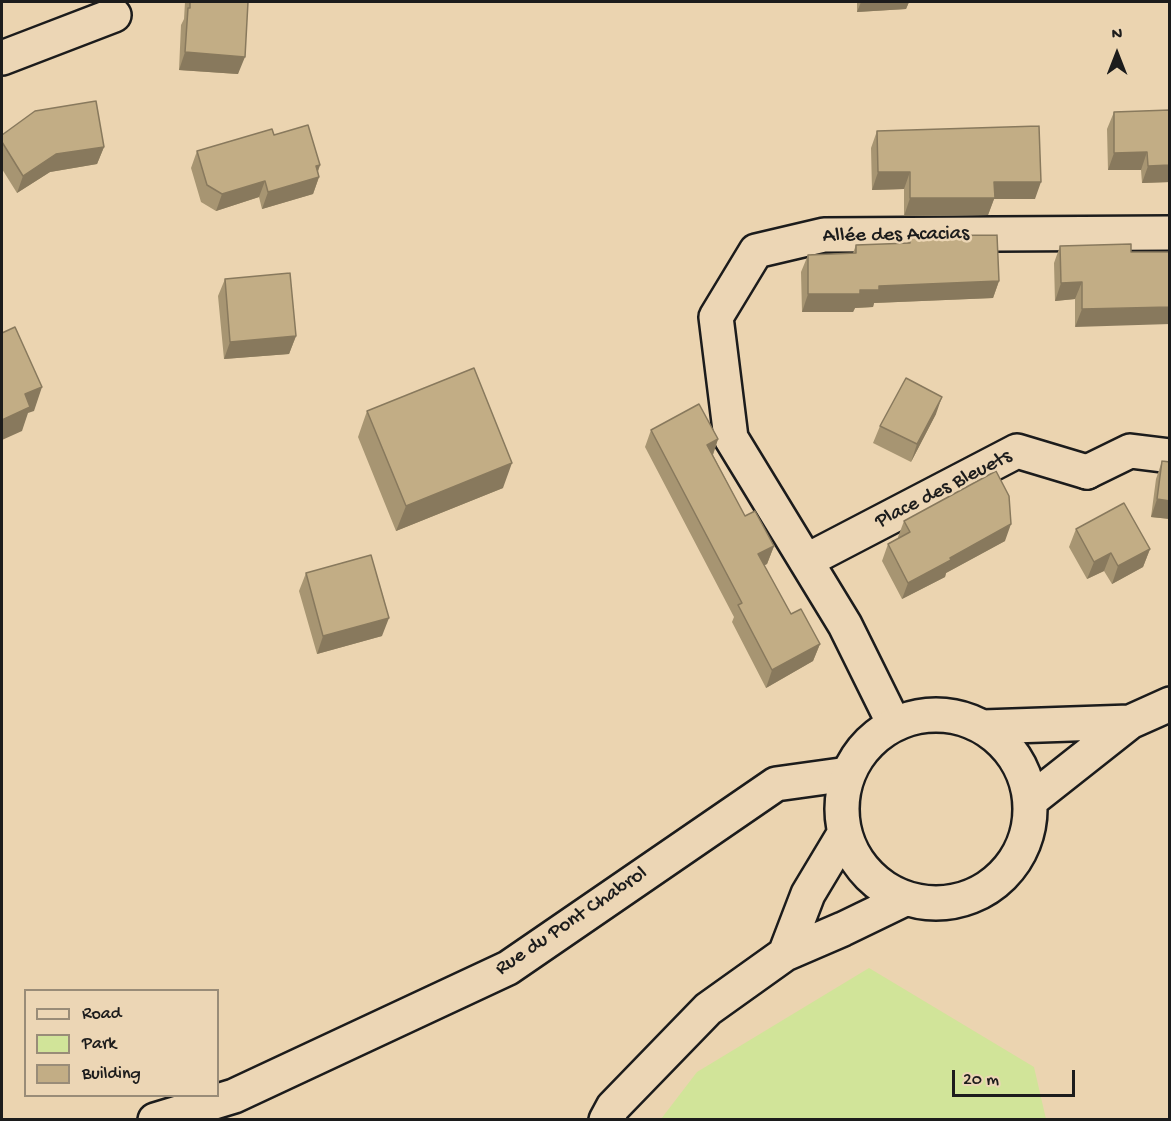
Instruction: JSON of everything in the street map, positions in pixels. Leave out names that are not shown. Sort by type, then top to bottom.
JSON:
[{"type":"street","points":[[2,58],[114,15]]},
{"type":"street","name":"Allée des Acacias","points":[[894,724],[845,625],[732,438],[716,317],[756,250],[824,236],[1170,233]]},
{"type":"street","name":"Place des Bleuets","points":[[806,561],[1017,451],[1087,472],[1130,451],[1170,456]]},
{"type":"street","points":[[1030,801],[1130,722],[1170,704]]},
{"type":"street","points":[[923,716],[954,716],[983,727],[1007,746],[1023,771],[1030,801],[1028,831],[1016,860],[995,883],[967,898],[936,904],[905,899],[878,884],[857,862],[844,834],[841,804],[848,774],[859,754],[874,737],[894,724],[923,716]]},
{"type":"street","points":[[983,727],[1130,722]]},
{"type":"street","name":"Rue du Pont Chabrol","points":[[155,1119],[234,1096],[508,968],[776,784],[848,774]]},
{"type":"street","points":[[785,954],[808,894],[844,834]]},
{"type":"street","points":[[606,1119],[613,1107],[708,1009],[785,954],[905,899]]},
{"type":"green space","points":[[869,968],[1034,1067],[1046,1119],[661,1119],[697,1072]]},
{"type":"building","points":[[190,2],[248,2],[245,57],[185,52]]},
{"type":"building","points":[[96,101],[104,147],[56,154],[23,176],[2,142],[2,135],[35,111]]},
{"type":"building","points":[[1170,110],[1170,165],[1148,166],[1147,152],[1114,153],[1114,112]]},
{"type":"building","points":[[308,125],[320,165],[316,166],[319,177],[268,192],[265,181],[222,194],[207,185],[197,151],[272,129],[274,135]]},
{"type":"building","points":[[1039,126],[1041,182],[994,182],[995,198],[910,198],[910,172],[878,172],[877,131]]},
{"type":"building","points":[[997,235],[999,281],[879,286],[879,290],[860,290],[860,294],[808,294],[808,255],[856,253],[856,245],[910,243],[910,236]]},
{"type":"building","points":[[1131,244],[1131,252],[1170,252],[1170,307],[1082,309],[1082,282],[1061,283],[1060,246]]},
{"type":"building","points":[[290,273],[296,336],[230,342],[225,279]]},
{"type":"building","points":[[15,327],[42,387],[25,394],[30,407],[2,420],[2,333]]},
{"type":"building","points":[[474,368],[512,463],[406,506],[367,411]]},
{"type":"building","points":[[906,378],[942,397],[917,444],[880,426]]},
{"type":"building","points":[[699,404],[718,439],[707,445],[745,516],[755,511],[774,546],[758,554],[791,614],[801,609],[820,644],[772,670],[738,605],[742,603],[651,430]]},
{"type":"building","points":[[1162,461],[1170,462],[1170,501],[1157,499]]},
{"type":"building","points":[[996,471],[1009,496],[1011,524],[908,583],[888,544],[910,532],[904,521]]},
{"type":"building","points":[[1124,503],[1150,549],[1118,566],[1111,553],[1094,562],[1076,529]]},
{"type":"building","points":[[371,555],[389,618],[323,636],[306,573]]}]
